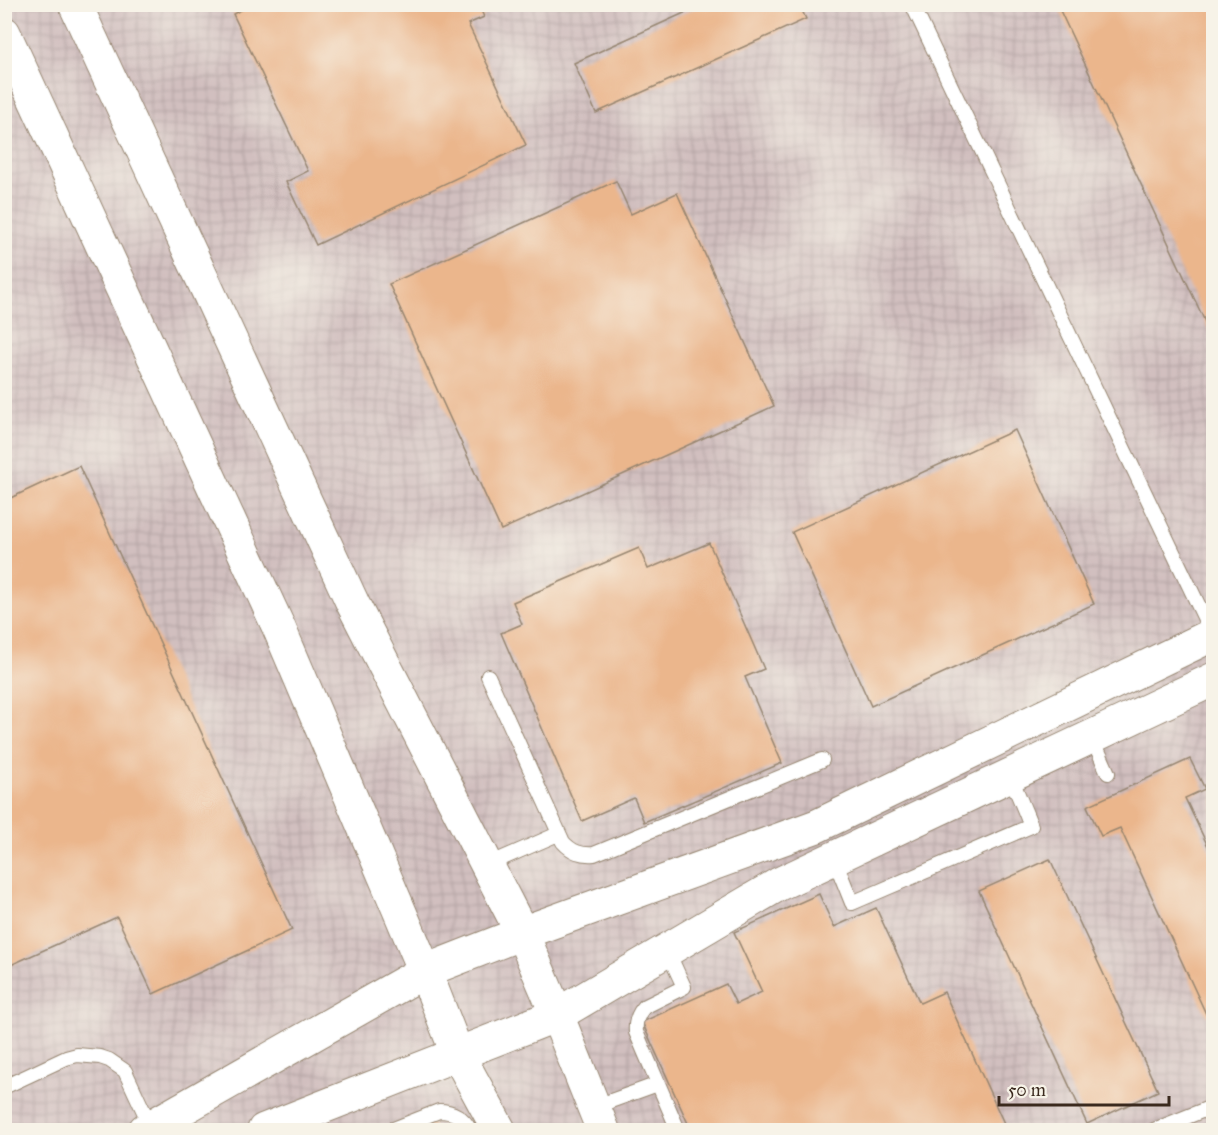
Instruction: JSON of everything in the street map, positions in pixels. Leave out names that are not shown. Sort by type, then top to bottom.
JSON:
[{"type":"street","points":[[75,4],[352,604],[522,933],[599,1119]]},
{"type":"street","points":[[4,33],[279,628],[458,1053],[499,1131]]},
{"type":"street","points":[[148,1129],[425,971],[522,933],[817,826],[1213,636]]},
{"type":"street","points":[[264,1131],[557,1015],[779,884],[1214,679]]},
{"type":"lane","points":[[912,4],[1213,636]]},
{"type":"lane","points":[[488,676],[558,834],[568,848],[584,855],[594,854],[822,760]]},
{"type":"lane","points":[[1092,736],[1108,774]]},
{"type":"lane","points":[[834,858],[852,903],[1031,826],[1010,775]]},
{"type":"lane","points":[[488,866],[558,834]]},
{"type":"lane","points":[[667,950],[684,987],[644,1007],[635,1025],[678,1131]]},
{"type":"lane","points":[[4,1087],[66,1058],[77,1055],[100,1057],[125,1071],[148,1129]]},
{"type":"lane","points":[[599,1119],[658,1084]]},
{"type":"lane","points":[[1154,1131],[1214,1106]]},
{"type":"lane","points":[[391,1131],[440,1111],[448,1111],[462,1119],[470,1131]]},
{"type":"shaded area","points":[[5,5],[1213,5],[1213,1130],[5,1130]]},
{"type":"building","points":[[253,4],[478,4],[484,17],[468,24],[526,145],[316,245],[286,182],[308,171],[233,14]]},
{"type":"building","points":[[704,4],[799,4],[806,19],[596,113],[574,63]]},
{"type":"building","points":[[1057,4],[1214,4],[1214,341]]},
{"type":"building","points":[[616,181],[631,214],[677,193],[774,406],[501,530],[389,284]]},
{"type":"building","points":[[1015,430],[1094,604],[871,706],[792,532]]},
{"type":"building","points":[[79,466],[292,930],[153,994],[117,917],[4,968],[4,501]]},
{"type":"building","points":[[709,543],[764,669],[745,677],[782,763],[644,822],[634,798],[582,821],[501,633],[522,624],[513,602],[639,548],[648,569]]},
{"type":"building","points":[[1190,759],[1205,789],[1185,798],[1214,859],[1214,1013],[1207,1016],[1120,828],[1101,836],[1087,806]]},
{"type":"building","points":[[1050,859],[1158,1091],[1087,1124],[979,891]]},
{"type":"building","points":[[819,894],[834,927],[876,908],[920,1003],[944,992],[1007,1130],[691,1130],[642,1022],[726,984],[736,1004],[762,992],[734,932]]},
{"type":"building","points":[[432,1123],[436,1130],[416,1130]]}]
